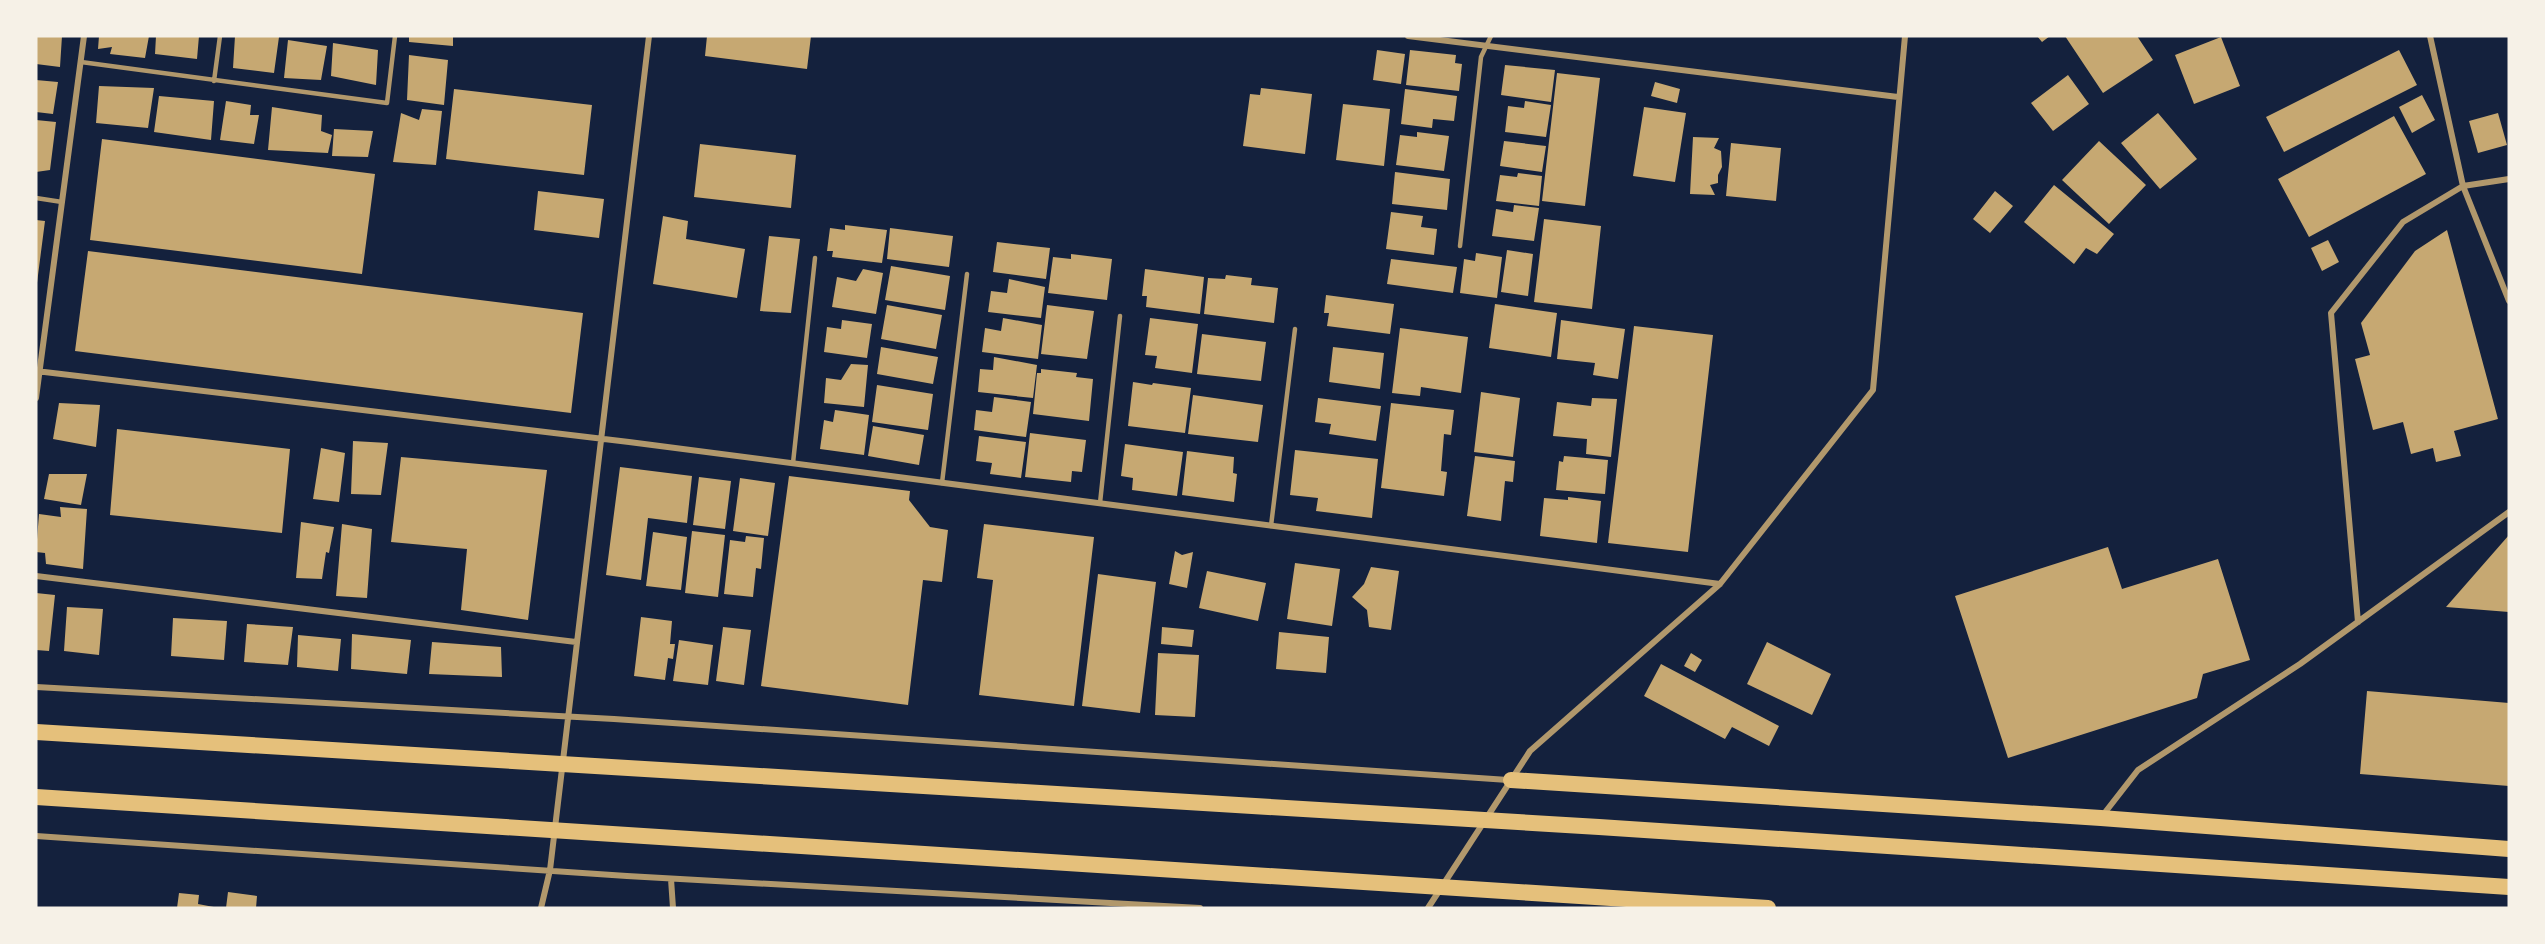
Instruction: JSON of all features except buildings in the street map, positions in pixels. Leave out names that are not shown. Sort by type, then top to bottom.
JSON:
[{"type":"highway","points":[[36,732],[1563,824],[2509,887]]},
{"type":"highway","points":[[1511,780],[2101,818],[2509,849]]},
{"type":"highway","points":[[36,797],[1768,908]]},
{"type":"street","points":[[36,398],[84,36]]},
{"type":"street","points":[[541,908],[552,854],[649,36]]},
{"type":"street","points":[[1408,36],[1899,97]]},
{"type":"street","points":[[1429,908],[1530,751],[1720,584],[1873,390],[1905,36]]},
{"type":"street","points":[[2430,36],[2463,186],[2509,301]]},
{"type":"street","points":[[2358,622],[2331,313],[2403,222],[2463,186],[2509,179]]},
{"type":"street","points":[[38,371],[793,463],[1720,584]]},
{"type":"street","points":[[2101,818],[2138,770],[2300,664],[2509,512]]},
{"type":"street","points":[[36,576],[576,642]]},
{"type":"street","points":[[36,687],[567,716],[1511,780]]},
{"type":"street","points":[[36,836],[671,879],[1200,908]]},
{"type":"street","points":[[671,879],[673,908]]},
{"type":"lane","points":[[214,81],[220,36]]},
{"type":"lane","points":[[81,62],[387,103],[395,36]]},
{"type":"lane","points":[[1460,246],[1481,57],[1491,36]]},
{"type":"lane","points":[[36,198],[62,202]]},
{"type":"lane","points":[[793,463],[815,258]]},
{"type":"lane","points":[[942,483],[967,273]]},
{"type":"lane","points":[[1100,503],[1120,316]]},
{"type":"lane","points":[[1271,526],[1295,329]]}]
